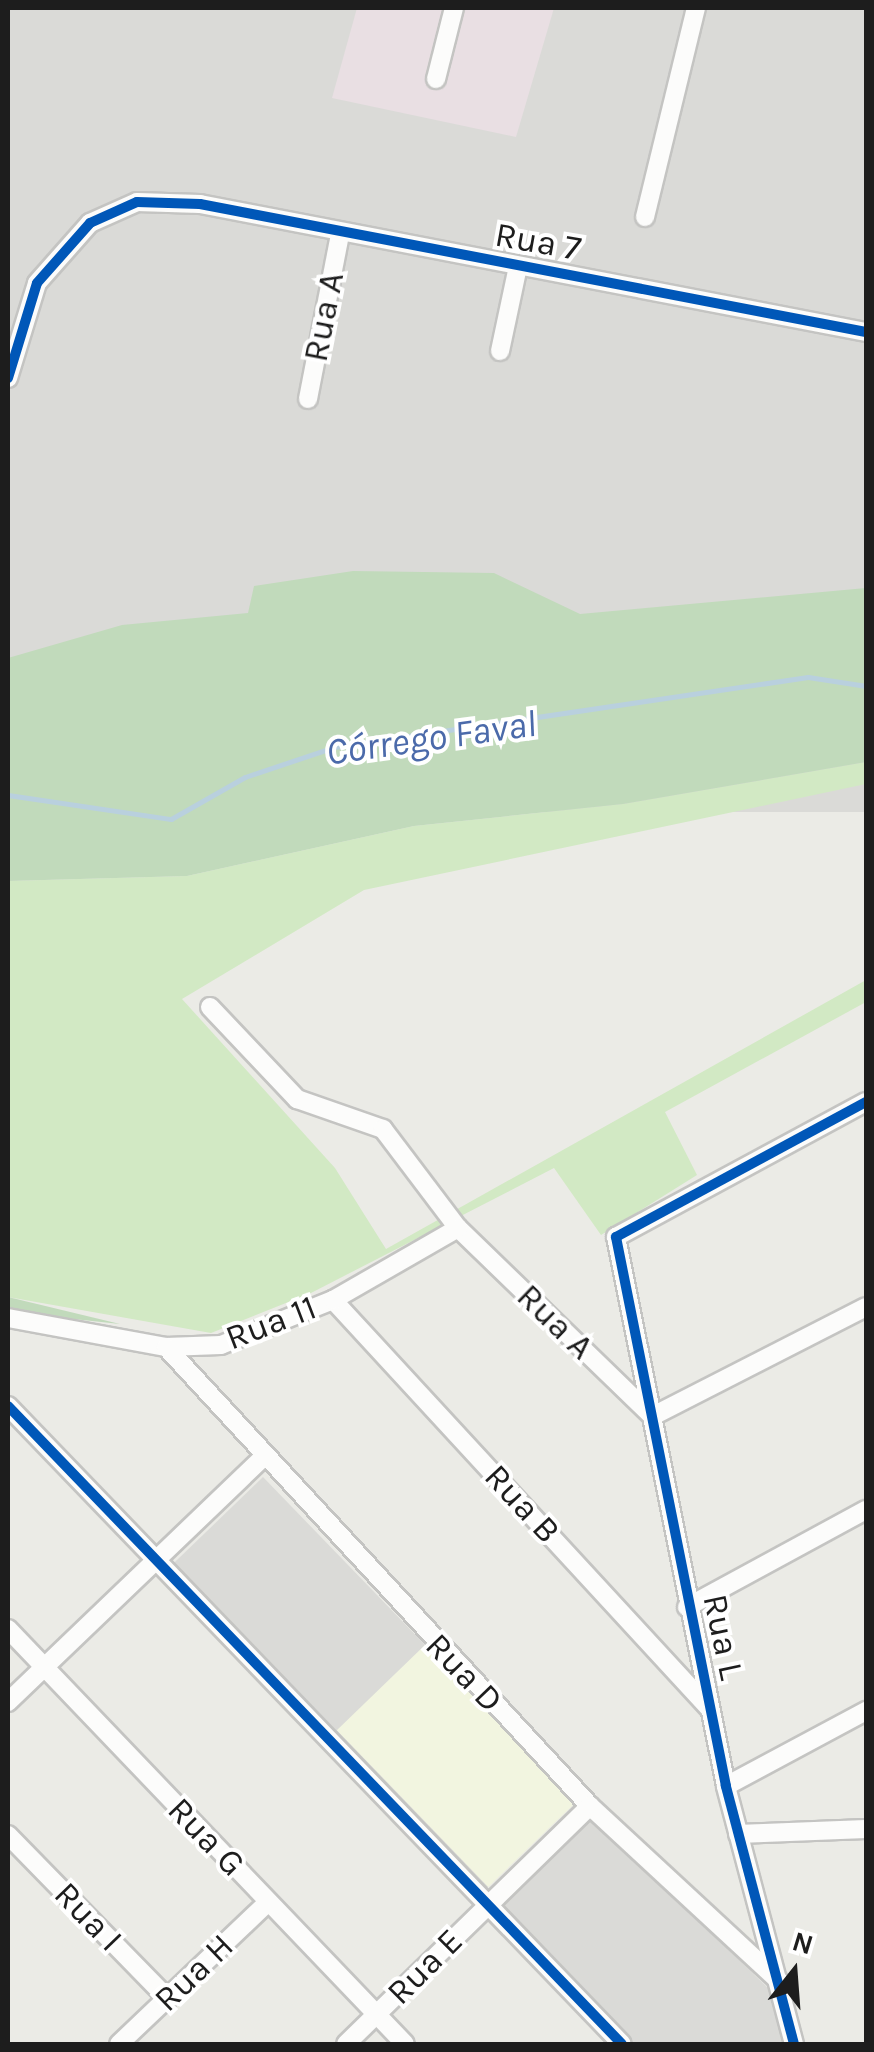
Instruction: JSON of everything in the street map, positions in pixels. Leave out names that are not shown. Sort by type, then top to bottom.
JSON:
[{"type":"street","points":[[436,80],[454,8]]},
{"type":"street","points":[[645,217],[696,8]]},
{"type":"street","name":"Rua 7","points":[[8,378],[37,283],[90,223],[137,202],[200,204],[340,236],[866,332]]},
{"type":"street","name":"Rua A","points":[[308,399],[340,236]]},
{"type":"street","points":[[500,351],[518,266]]},
{"type":"street","name":"Rua A","points":[[210,1007],[296,1099],[384,1129],[458,1228],[653,1416]]},
{"type":"street","name":"Rua L","points":[[794,2044],[726,1786],[616,1237],[866,1102]]},
{"type":"street","name":"Rua 11","points":[[8,1318],[166,1347],[221,1345],[333,1300],[458,1228]]},
{"type":"street","name":"Rua B","points":[[333,1300],[710,1709]]},
{"type":"street","points":[[653,1416],[866,1307]]},
{"type":"street","name":"Rua D","points":[[166,1347],[261,1459],[590,1806],[780,1982]]},
{"type":"street","points":[[8,1406],[152,1563],[485,1909],[622,2044]]},
{"type":"street","points":[[8,1702],[261,1459]]},
{"type":"street","points":[[688,1607],[866,1510]]},
{"type":"street","name":"Rua G","points":[[8,1629],[404,2044]]},
{"type":"street","points":[[726,1786],[866,1711]]},
{"type":"street","name":"Rua E","points":[[346,2044],[590,1806]]},
{"type":"street","points":[[738,1834],[866,1829]]},
{"type":"street","name":"Rua I","points":[[8,1835],[168,1998]]},
{"type":"street","name":"Rua H","points":[[119,2044],[268,1902]]},
{"type":"shaded area","points":[[8,8],[866,8],[866,812],[8,812]]},
{"type":"shaded area","points":[[357,8],[554,8],[516,137],[332,98]]},
{"type":"shaded area","points":[[263,1477],[576,1801],[483,1891],[170,1567]]},
{"type":"shaded area","points":[[426,1644],[577,1801],[488,1887],[337,1730]]},
{"type":"shaded area","points":[[592,1816],[772,1992],[785,2044],[631,2044],[495,1912]]},
{"type":"green space","points":[[353,571],[494,573],[580,614],[866,588],[866,762],[623,804],[414,826],[187,876],[8,881],[8,658],[122,625],[248,613],[254,586]]},
{"type":"green space","points":[[866,762],[866,784],[364,890],[182,999],[335,1168],[386,1249],[866,980],[866,1002],[665,1112],[697,1175],[601,1235],[554,1168],[311,1293],[211,1333],[8,1297],[8,881],[187,876],[414,826],[623,804]]},
{"type":"green space","points":[[8,1297],[120,1324],[8,1312]]},
{"type":"waterway","name":"Córrego Faval","points":[[8,795],[171,819],[245,777],[334,747],[808,677],[866,686]]},
{"type":"cycle path","points":[[8,378],[37,283],[90,223],[137,202],[200,204],[866,332]]},
{"type":"cycle path","points":[[794,2044],[726,1786],[616,1237],[866,1102]]},
{"type":"cycle path","points":[[8,1406],[622,2044]]}]
